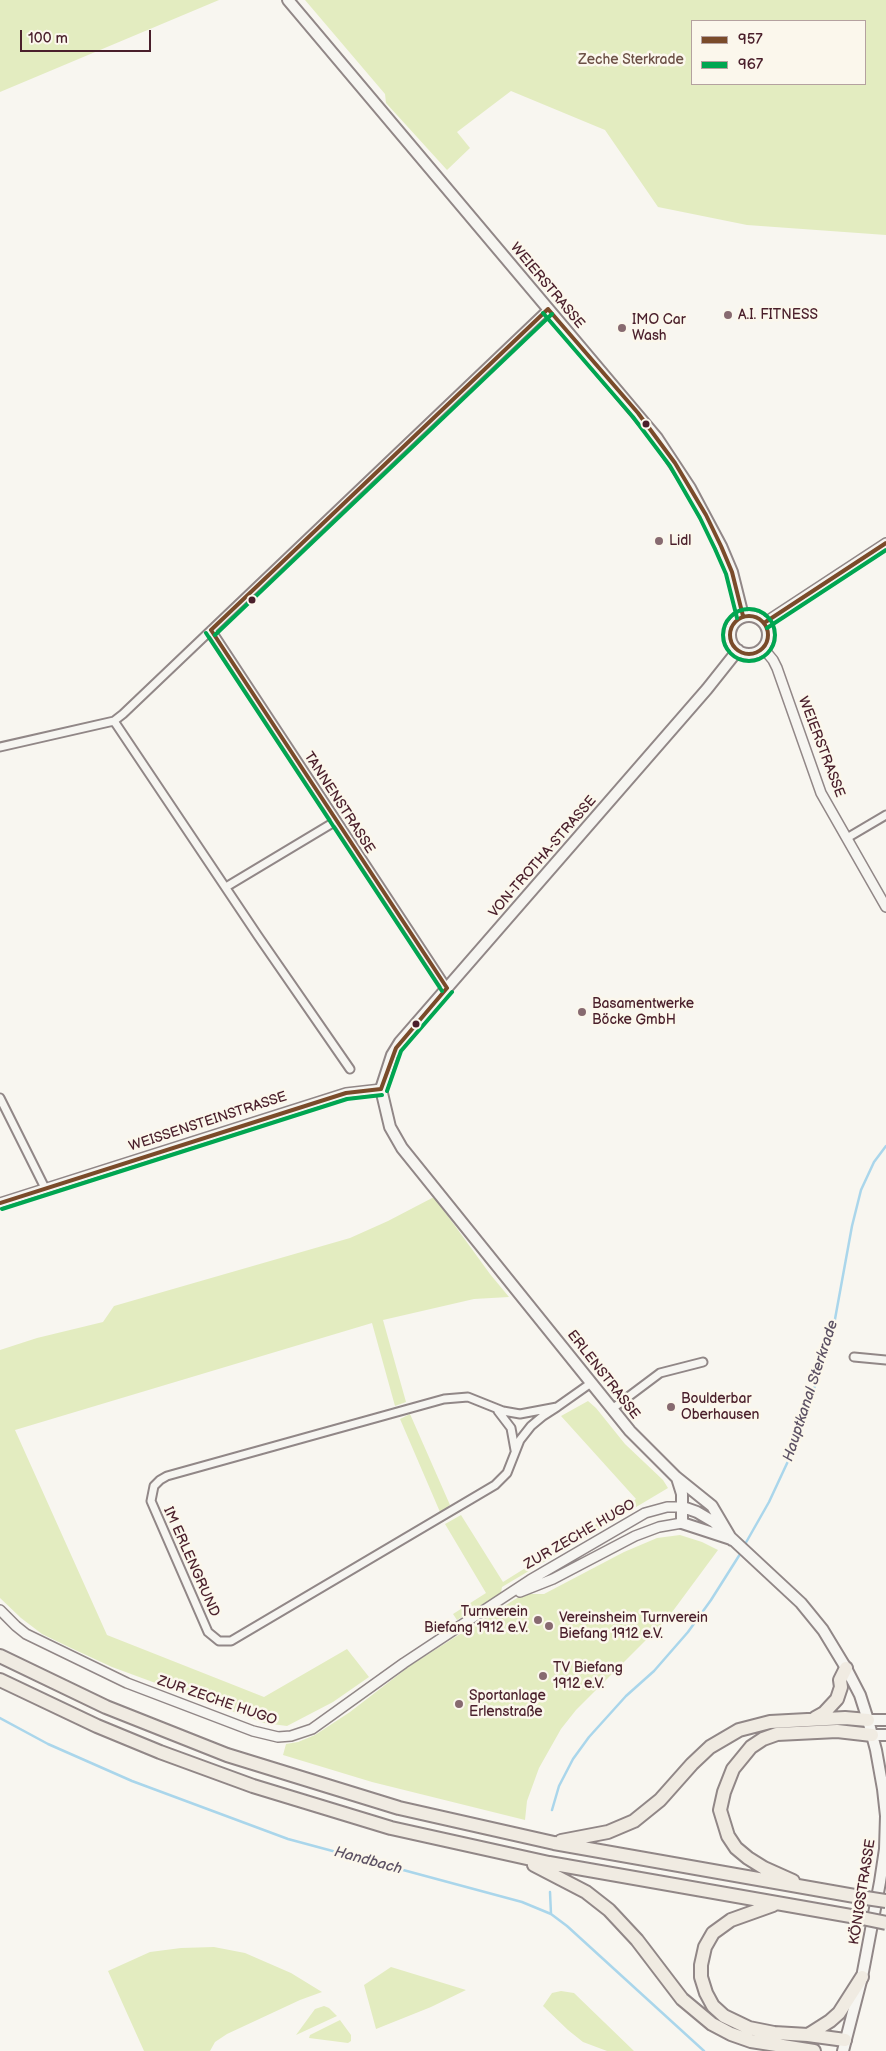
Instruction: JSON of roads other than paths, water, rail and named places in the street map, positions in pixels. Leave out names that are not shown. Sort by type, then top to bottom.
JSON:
[{"type":"highway","points":[[0,1656],[106,1707],[227,1755],[399,1808],[554,1843],[886,1901]]},
{"type":"highway","points":[[812,1719],[824,1713],[836,1701],[846,1668]]},
{"type":"highway","points":[[0,1680],[97,1726],[253,1786],[392,1828],[518,1857],[886,1922]]},
{"type":"highway","points":[[554,1843],[608,1832],[634,1820],[660,1800],[701,1755],[729,1735],[748,1727],[770,1722],[812,1719],[845,1718],[868,1720]]},
{"type":"highway","points":[[811,1889],[755,1863],[732,1843],[725,1830],[720,1810],[727,1781],[733,1769],[751,1747],[763,1739],[777,1734],[836,1731],[872,1735]]},
{"type":"highway","points":[[518,1857],[575,1885],[600,1902],[628,1929],[682,1999],[712,2024],[731,2034],[751,2041],[814,2051]]},
{"type":"highway","points":[[776,1904],[731,1920],[714,1933],[705,1947],[701,1960],[702,1982],[713,2006],[732,2021],[763,2031],[808,2034],[844,2046]]},
{"type":"highway","points":[[808,2034],[840,2013],[862,1977]]},
{"type":"main road","name":"WEIERSTRASSE","points":[[288,0],[638,413],[675,463],[706,515],[724,552],[734,579],[743,616]]},
{"type":"main road","points":[[743,616],[755,616],[764,623],[768,637],[763,648],[751,654],[738,650],[731,642],[730,631],[735,621],[743,616]]},
{"type":"main road","name":"VON-TROTHA-STRASSE","points":[[381,1089],[396,1048],[712,683],[738,650]]},
{"type":"main road","name":"ERLENSTRASSE","points":[[381,1089],[390,1127],[402,1148],[637,1439],[676,1477],[712,1506],[732,1540]]},
{"type":"main road","points":[[676,1477],[681,1489],[682,1523]]},
{"type":"main road","name":"ERLENSTRASSE","points":[[682,1507],[697,1512],[714,1522],[805,1608],[823,1630],[846,1668],[860,1696],[868,1720]]},
{"type":"main road","name":"ERLENSTRASSE","points":[[682,1523],[732,1540]]},
{"type":"main road","points":[[868,1720],[886,1720]]},
{"type":"main road","name":"KÖNIGSTRASSE","points":[[844,2046],[862,1977],[885,1849],[884,1784],[868,1720]]},
{"type":"main road","points":[[872,1735],[886,1735]]},
{"type":"street","points":[[0,747],[114,721],[548,309]]},
{"type":"street","points":[[764,623],[886,543]]},
{"type":"street","name":"TANNENSTRASSE","points":[[210,630],[448,988]]},
{"type":"street","name":"WEIERSTRASSE","points":[[763,648],[778,668],[821,793],[886,907]]},
{"type":"street","points":[[114,721],[350,1069]]},
{"type":"street","points":[[847,838],[886,815]]},
{"type":"street","points":[[226,887],[336,821]]},
{"type":"street","name":"WEISSENSTEINSTRASSE","points":[[0,1203],[346,1093],[381,1089]]},
{"type":"street","points":[[0,1098],[44,1188]]},
{"type":"street","points":[[854,1357],[886,1360]]},
{"type":"street","points":[[612,1409],[660,1373],[703,1362]]},
{"type":"street","name":"IM ERLENGRUND","points":[[557,1408],[520,1414],[493,1407],[468,1397],[444,1399],[160,1480],[152,1490],[151,1501],[208,1632],[219,1641],[235,1640],[495,1485],[507,1473],[520,1440],[531,1426],[557,1408],[591,1383]]},
{"type":"street","name":"IM ERLENGRUND","points":[[493,1407],[509,1423],[513,1434],[515,1452]]},
{"type":"street","name":"ZUR ZECHE HUGO","points":[[0,1610],[21,1631],[95,1668],[203,1713],[253,1731],[278,1737],[291,1736],[312,1729],[432,1643],[497,1603],[530,1580],[645,1513],[666,1507],[682,1507]]},
{"type":"street","name":"ZUR ZECHE HUGO","points":[[497,1603],[553,1579],[635,1536],[659,1527],[682,1523]]},
{"type":"waterway","name":"Hauptkanal Sterkrade","points":[[744,1546],[769,1502],[796,1444],[833,1330],[852,1226],[861,1190],[874,1162],[886,1146]]},
{"type":"waterway","name":"Hauptkanal Sterkrade","points":[[552,1810],[559,1786],[573,1759],[589,1737],[626,1696],[654,1671],[688,1632],[742,1551]]},
{"type":"waterway","name":"Handbach","points":[[0,1718],[48,1744],[132,1781],[288,1839],[522,1902],[551,1914],[567,1926],[704,2051]]},
{"type":"waterway","name":"Hauptkanal Sterkrade","points":[[550,1892],[551,1914]]},
{"type":"place","name":"A.I. FITNESS","points":[[728,315]]},
{"type":"place","name":"IMO Car Wash","points":[[622,328]]},
{"type":"place","name":"Lidl","points":[[659,541]]},
{"type":"place","name":"Basamentwerke Böcke GmbH","points":[[582,1012]]},
{"type":"place","name":"Boulderbar Oberhausen","points":[[671,1407]]},
{"type":"place","name":"Turnverein Biefang 1912 e.V.","points":[[538,1620]]},
{"type":"place","name":"Vereinsheim Turnverein Biefang 1912 e.V.","points":[[549,1626]]},
{"type":"place","name":"TV Biefang 1912 e.V.","points":[[543,1676]]},
{"type":"place","name":"Sportanlage Erlenstraße","points":[[459,1704]]},
{"type":"park label","name":"Zeche Sterkrade","points":[[631,60]]}]
